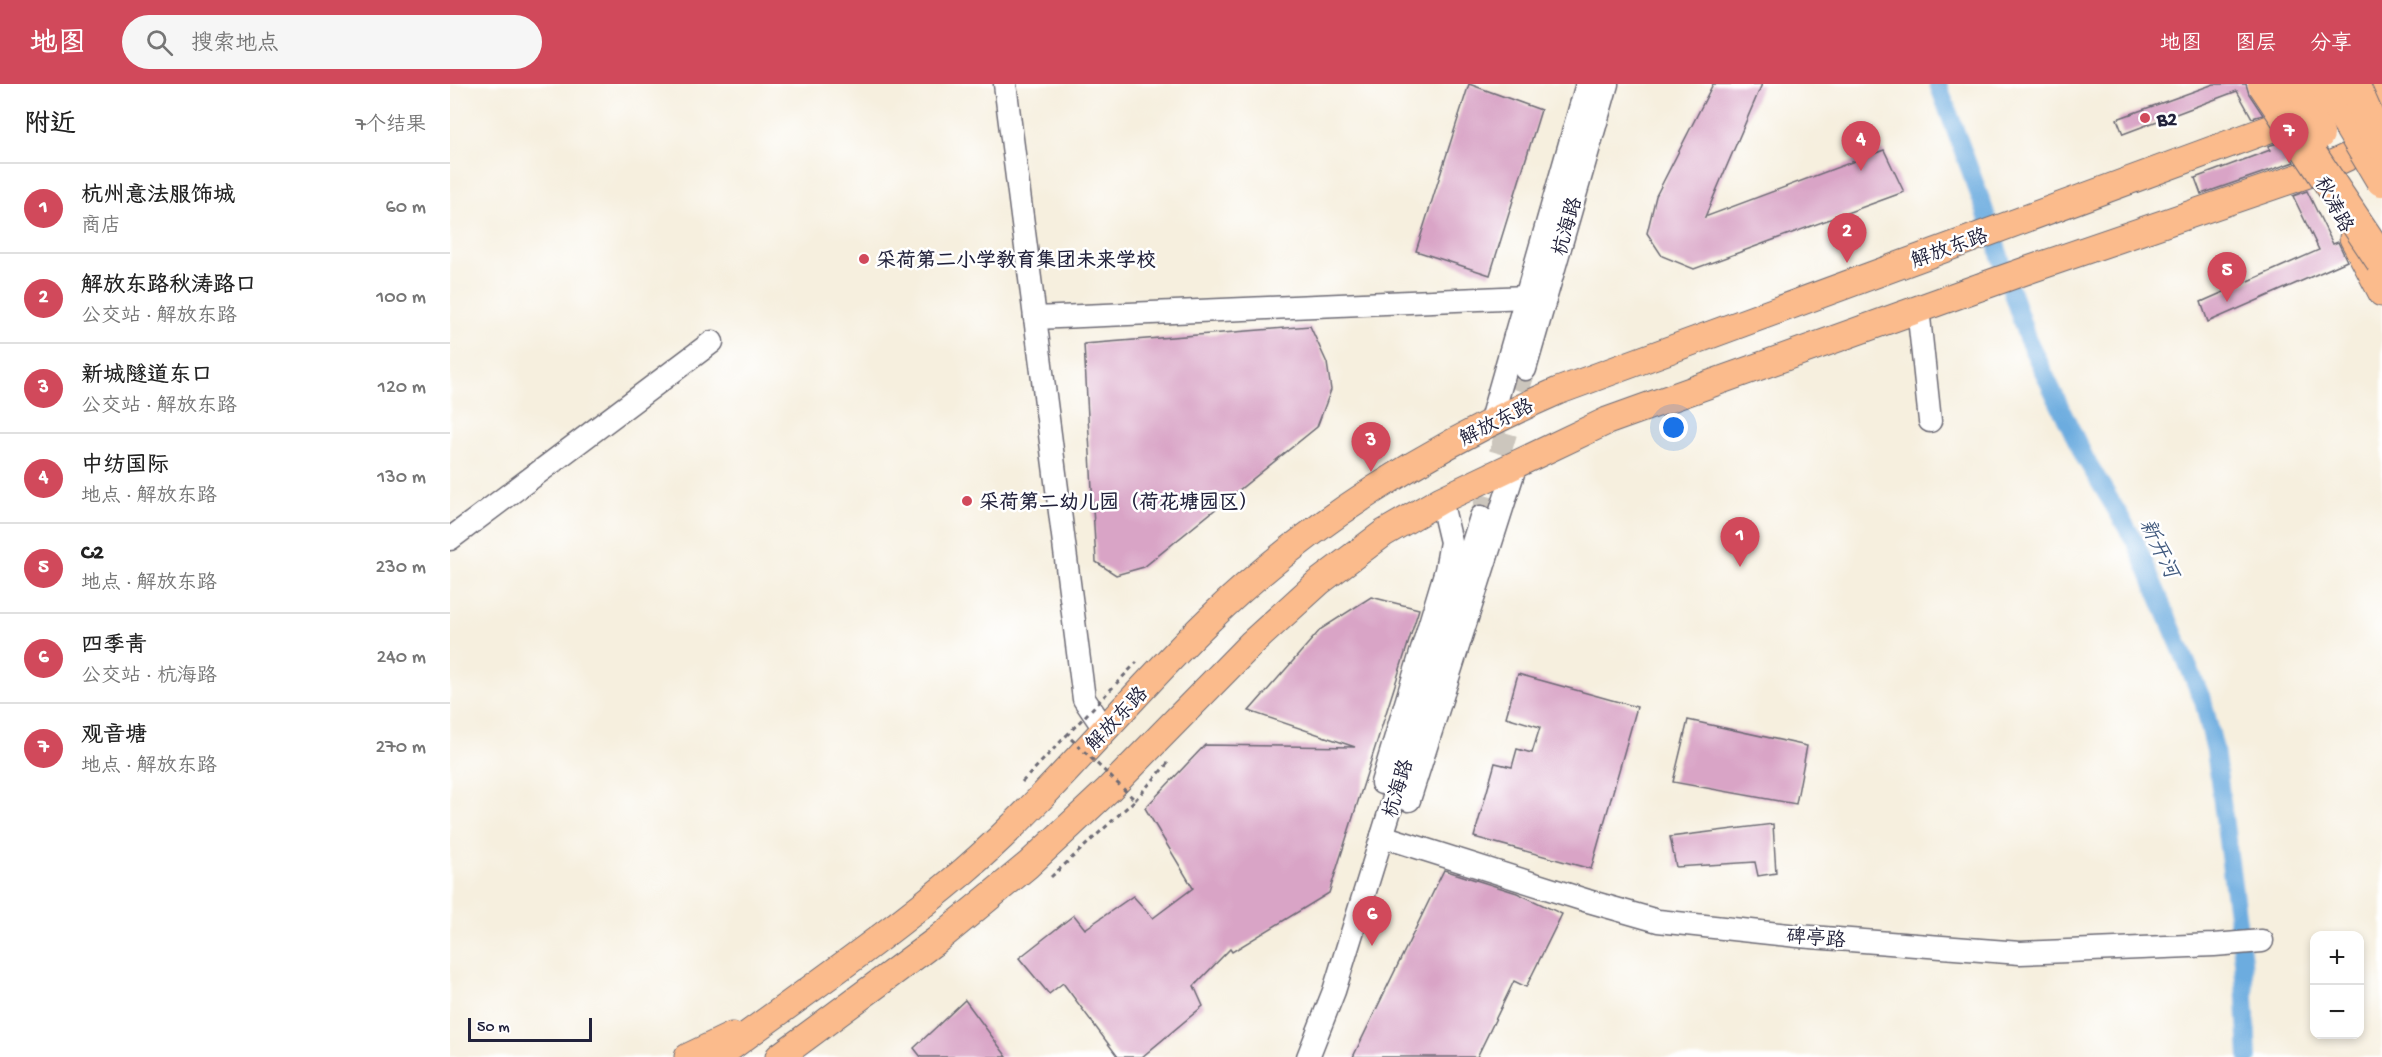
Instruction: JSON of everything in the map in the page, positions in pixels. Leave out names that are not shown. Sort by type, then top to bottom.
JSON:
[{"type":"highway","points":[[2264,84],[2382,261]]},
{"type":"highway","points":[[2292,84],[2382,254]]},
{"type":"highway","points":[[2325,84],[2382,180]]},
{"type":"highway","points":[[2373,89],[2382,150]]},
{"type":"main road","name":"秋涛路","points":[[2271,84],[2382,293]]},
{"type":"main road","name":"解放东路","points":[[717,1057],[964,870],[1061,778],[1210,619],[1273,561],[1399,475],[1491,420],[1558,391],[2373,89]]},
{"type":"main road","points":[[784,1055],[937,940],[1028,865],[1109,789],[1252,643],[1319,582],[1384,533],[1441,500],[1607,422],[1918,308],[2317,171],[2382,141]]},
{"type":"main road","name":"解放东路","points":[[688,1057],[768,1019]]},
{"type":"street","points":[[1005,84],[1084,699],[1105,730]]},
{"type":"street","points":[[1491,420],[1587,84]]},
{"type":"street","name":"杭海路","points":[[1525,369],[1607,84]]},
{"type":"street","points":[[1035,318],[1526,297]]},
{"type":"street","points":[[1918,308],[1930,421]]},
{"type":"street","points":[[450,539],[712,342]]},
{"type":"street","points":[[1389,838],[1516,464]]},
{"type":"street","points":[[1356,921],[1351,887],[1446,570],[1451,542],[1441,500]]},
{"type":"street","name":"杭海路","points":[[1308,1057],[1334,991],[1356,921],[1389,838],[1481,517]]},
{"type":"street","name":"碑亭路","points":[[1389,838],[1658,921],[1798,936],[2020,953],[2262,941]]},
{"type":"path","points":[[1022,782],[1137,662]]},
{"type":"path","points":[[1067,735],[1135,800]]},
{"type":"path","points":[[1051,877],[1135,800],[1169,762]]},
{"type":"building","points":[[1469,84],[1541,110],[1490,275],[1416,251]]},
{"type":"building","points":[[1713,84],[1762,84],[1705,217],[1884,150],[1904,192],[1694,269],[1662,256],[1647,233],[1656,196]]},
{"type":"building","points":[[2214,84],[2246,84],[2249,94],[2263,115],[2252,118],[2237,91],[2123,134],[2117,119]]},
{"type":"building","points":[[2281,142],[2294,162],[2201,194],[2195,178],[2270,150],[2268,146]]},
{"type":"building","points":[[2307,191],[2333,244],[2338,242],[2347,261],[2208,322],[2201,302],[2319,250],[2293,196]]},
{"type":"building","points":[[1310,326],[1327,363],[1331,390],[1317,427],[1144,567],[1116,575],[1096,562],[1084,344]]},
{"type":"building","points":[[1371,597],[1419,609],[1329,893],[1232,952],[1230,949],[1194,986],[1203,1006],[1142,1057],[1118,1057],[1063,983],[1049,994],[1019,958],[1074,915],[1085,929],[1133,896],[1153,918],[1193,888],[1145,808],[1205,745],[1355,747],[1249,711],[1321,629]]},
{"type":"building","points":[[1518,674],[1637,707],[1591,869],[1474,837],[1495,763],[1512,767],[1517,749],[1532,753],[1540,727],[1506,717]]},
{"type":"building","points":[[1688,720],[1807,746],[1796,804],[1673,782]]},
{"type":"building","points":[[1773,824],[1776,873],[1758,876],[1755,862],[1676,867],[1670,837]]},
{"type":"building","points":[[1444,870],[1517,893],[1562,914],[1526,987],[1514,981],[1477,1057],[1353,1057]]},
{"type":"building","points":[[965,1000],[1007,1057],[921,1057],[914,1048]]},
{"type":"waterway","name":"新开河","points":[[1938,84],[1983,205],[2027,338],[2085,458],[2136,543],[2203,701],[2215,750],[2243,960],[2248,1057]]},
{"type":"tunnel","points":[[1481,517],[1525,369]]},
{"type":"place","name":"B2","points":[[2145,118]]},
{"type":"place","name":"观音塘","points":[[2289,163]]},
{"type":"place","name":"中纺国际","points":[[1861,171]]},
{"type":"place","name":"采荷第二小学教育集团未来学校","points":[[864,259]]},
{"type":"place","name":"解放东路秋涛路口","points":[[1847,263]]},
{"type":"place","name":"C2","points":[[2227,302]]},
{"type":"place","name":"新城隧道东口","points":[[1371,472]]},
{"type":"place","name":"采荷第二幼儿园（荷花塘园区）","points":[[967,501]]},
{"type":"place","name":"杭州意法服饰城","points":[[1740,567]]},
{"type":"place","name":"四季青","points":[[1372,946]]}]
